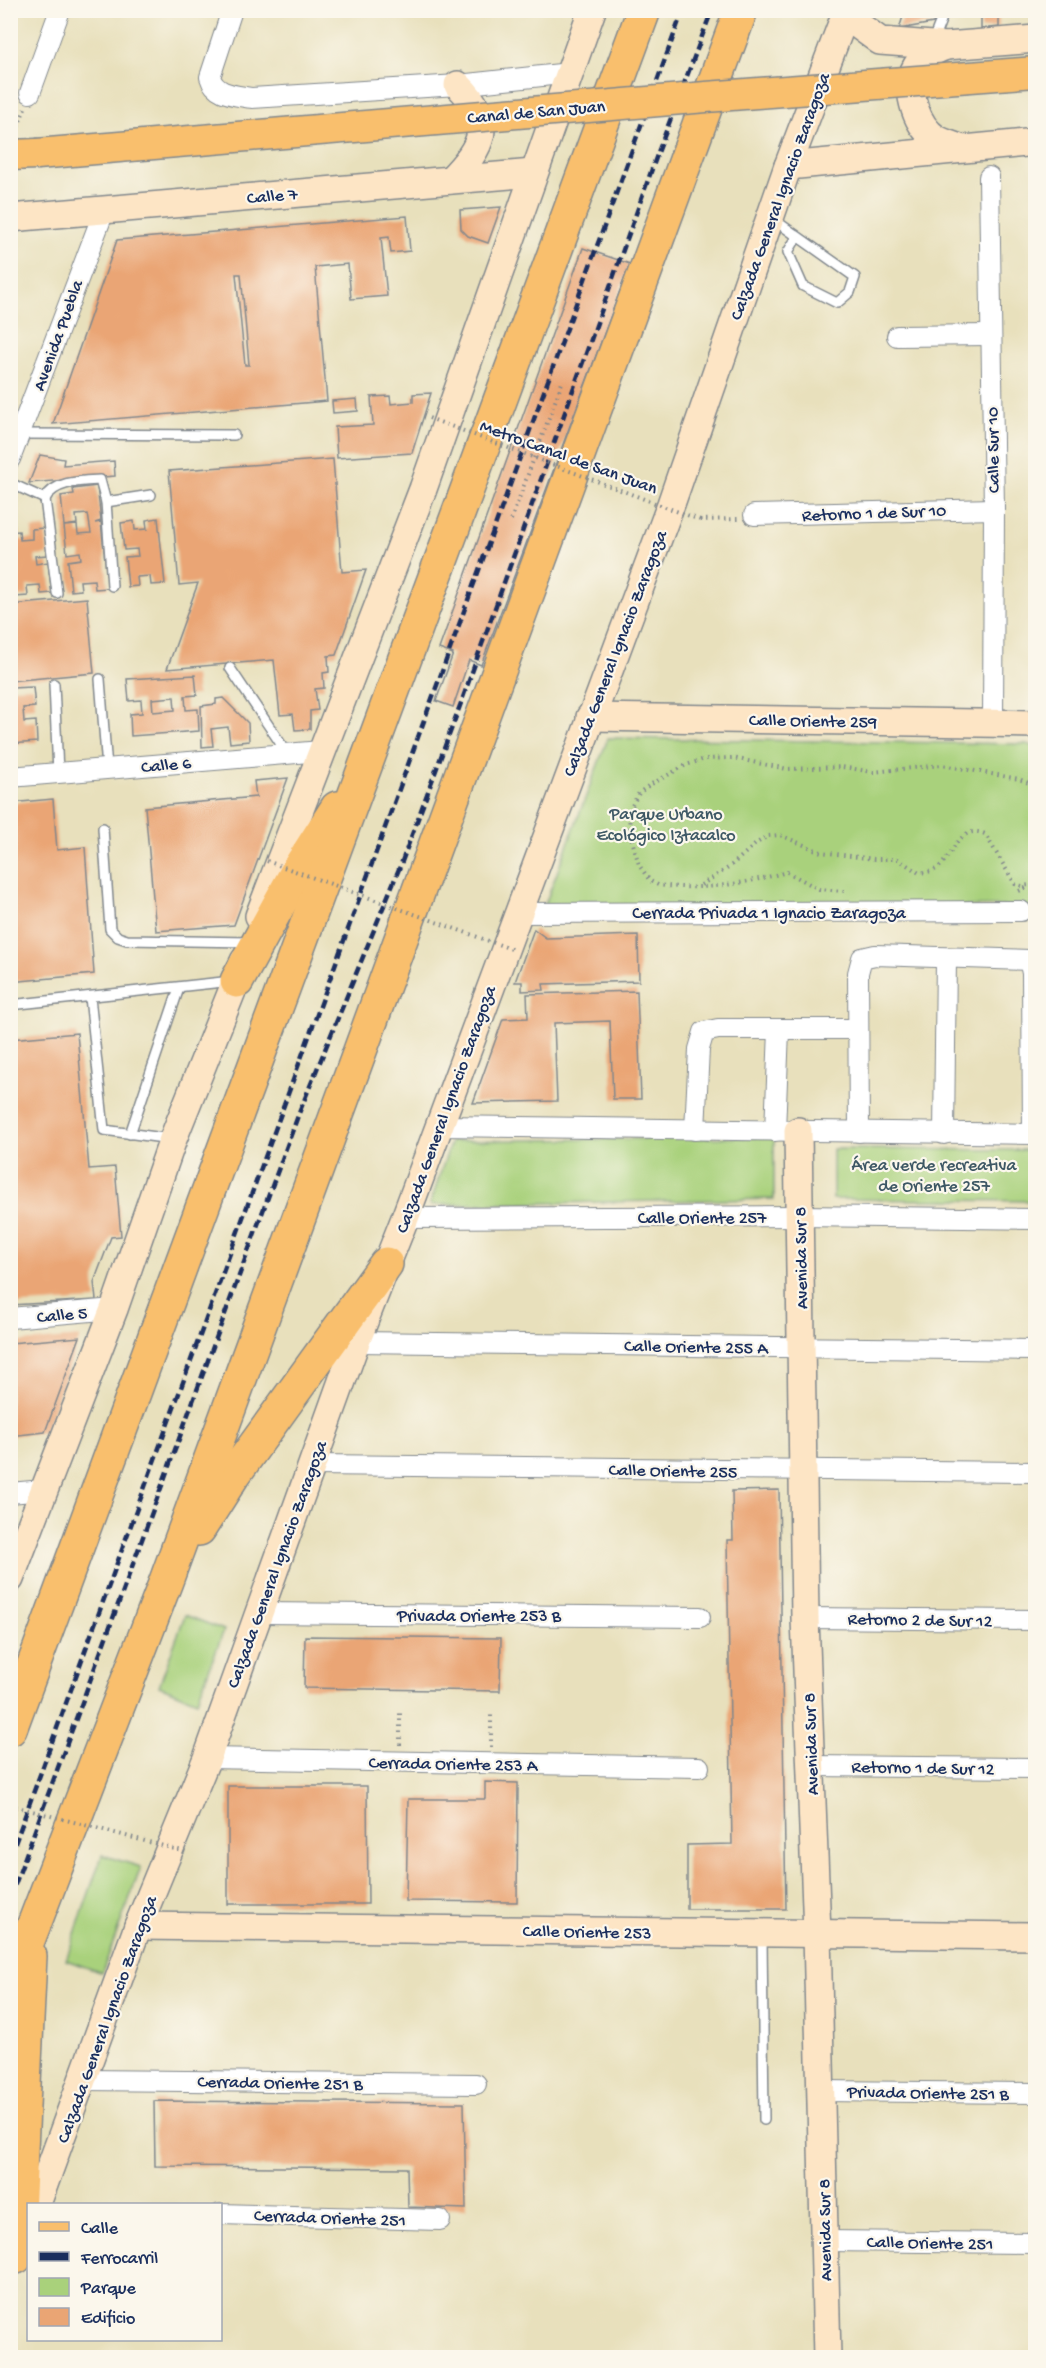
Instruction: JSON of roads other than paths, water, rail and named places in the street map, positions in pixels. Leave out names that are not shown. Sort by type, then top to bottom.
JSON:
[{"type":"highway","points":[[10,1729],[644,10]]},
{"type":"highway","points":[[10,1987],[166,1581],[741,10]]},
{"type":"highway","points":[[237,981],[325,825],[364,774]]},
{"type":"highway","points":[[166,1581],[232,1477],[386,1264]]},
{"type":"highway","points":[[13,2265],[32,1930]]},
{"type":"main road","points":[[10,1579],[114,1309],[174,1139],[237,981],[321,751],[423,489],[592,10]]},
{"type":"main road","points":[[848,10],[858,25],[880,41],[939,46],[1035,39]]},
{"type":"main road","name":"Calzada General Ignacio Zaragoza","points":[[38,2203],[138,1926],[207,1758],[356,1342],[405,1218],[671,504],[788,166],[848,10]]},
{"type":"main road","points":[[939,46],[920,61],[914,72],[912,92],[916,114],[925,128],[937,139],[959,148]]},
{"type":"main road","name":"Canal de San Juan","points":[[21,149],[1035,72]]},
{"type":"main road","points":[[450,180],[476,151],[480,137],[477,109],[458,85]]},
{"type":"main road","points":[[788,166],[1035,142]]},
{"type":"main road","name":"Calle 7","points":[[10,219],[533,172]]},
{"type":"main road","name":"Calle Oriente 259","points":[[590,717],[1035,724]]},
{"type":"main road","name":"Avenida Sur 8","points":[[787,1131],[799,1216],[805,1618],[817,1934],[827,2358]]},
{"type":"main road","name":"Calle Oriente 253","points":[[138,1926],[1035,1936]]},
{"type":"main road","points":[[13,2265],[27,2230]]},
{"type":"street","points":[[30,93],[60,10]]},
{"type":"street","points":[[232,10],[212,67],[212,85],[219,91],[252,98],[458,85],[570,73]]},
{"type":"street","name":"Calle Sur 10","points":[[989,177],[994,508],[993,723]]},
{"type":"street","name":"Avenida Puebla","points":[[10,459],[104,211]]},
{"type":"street","points":[[897,336],[990,335]]},
{"type":"street","name":"Retorno 1 de Sur 10","points":[[754,515],[994,508]]},
{"type":"street","name":"Calle 6","points":[[10,777],[321,751]]},
{"type":"street","name":"Cerrada Privada 1 Ignacio Zaragoza","points":[[517,913],[1021,911]]},
{"type":"street","points":[[439,1126],[944,1134],[1034,1134],[1032,974],[1029,960],[875,954],[862,958],[858,973],[859,1132]]},
{"type":"street","points":[[944,1134],[946,958]]},
{"type":"street","points":[[695,1130],[699,1049],[704,1032],[718,1029],[858,1029]]},
{"type":"street","points":[[780,1030],[787,1131]]},
{"type":"street","name":"Calle Oriente 257","points":[[405,1218],[799,1216],[1035,1219]]},
{"type":"street","name":"Calle 5","points":[[10,1318],[114,1309]]},
{"type":"street","name":"Calle Oriente 255 A","points":[[356,1342],[1035,1350]]},
{"type":"street","name":"Calle Oriente 255","points":[[312,1465],[802,1472],[1035,1472]]},
{"type":"street","points":[[10,1493],[44,1490]]},
{"type":"street","name":"Privada Oriente 253 B","points":[[258,1613],[700,1617]]},
{"type":"street","name":"Retorno 2 de Sur 12","points":[[805,1618],[1035,1620]]},
{"type":"street","name":"Cerrada Oriente 253 A","points":[[207,1758],[699,1767]]},
{"type":"street","name":"Retorno 1 de Sur 12","points":[[810,1766],[1035,1768]]},
{"type":"street","name":"Cerrada Oriente 251 B","points":[[84,2080],[476,2084]]},
{"type":"street","name":"Privada Oriente 251 B","points":[[821,2091],[1035,2093]]},
{"type":"street","name":"Cerrada Oriente 251","points":[[222,2214],[440,2220]]},
{"type":"street","name":"Calle Oriente 251","points":[[824,2241],[1035,2243]]},
{"type":"lane","points":[[939,46],[945,10]]},
{"type":"lane","points":[[770,217],[855,277],[850,292],[837,303],[803,286],[788,252],[797,237]]},
{"type":"lane","points":[[21,434],[234,435]]},
{"type":"lane","points":[[57,593],[45,499],[50,490],[57,486],[100,480],[106,501],[112,586]]},
{"type":"lane","points":[[10,483],[45,499]]},
{"type":"lane","points":[[106,501],[151,495]]},
{"type":"lane","points":[[230,668],[287,753]]},
{"type":"lane","points":[[100,679],[107,769]]},
{"type":"lane","points":[[54,684],[58,773]]},
{"type":"lane","points":[[103,828],[110,929],[118,937],[127,940],[250,942]]},
{"type":"lane","points":[[10,1005],[237,981]]},
{"type":"lane","points":[[130,1134],[179,988]]},
{"type":"lane","points":[[90,997],[104,1130],[174,1139]]},
{"type":"lane","points":[[762,1934],[764,2120]]},
{"type":"railway","points":[[10,1857],[683,10]]},
{"type":"railway","points":[[10,1898],[299,1113],[401,864],[461,703],[657,155],[712,10]]},
{"type":"park label","name":"Parque Urbano Ecológico Iztacalco","points":[[666,823]]},
{"type":"park label","name":"Área verde recreativa de Oriente 257","points":[[934,1174]]}]
